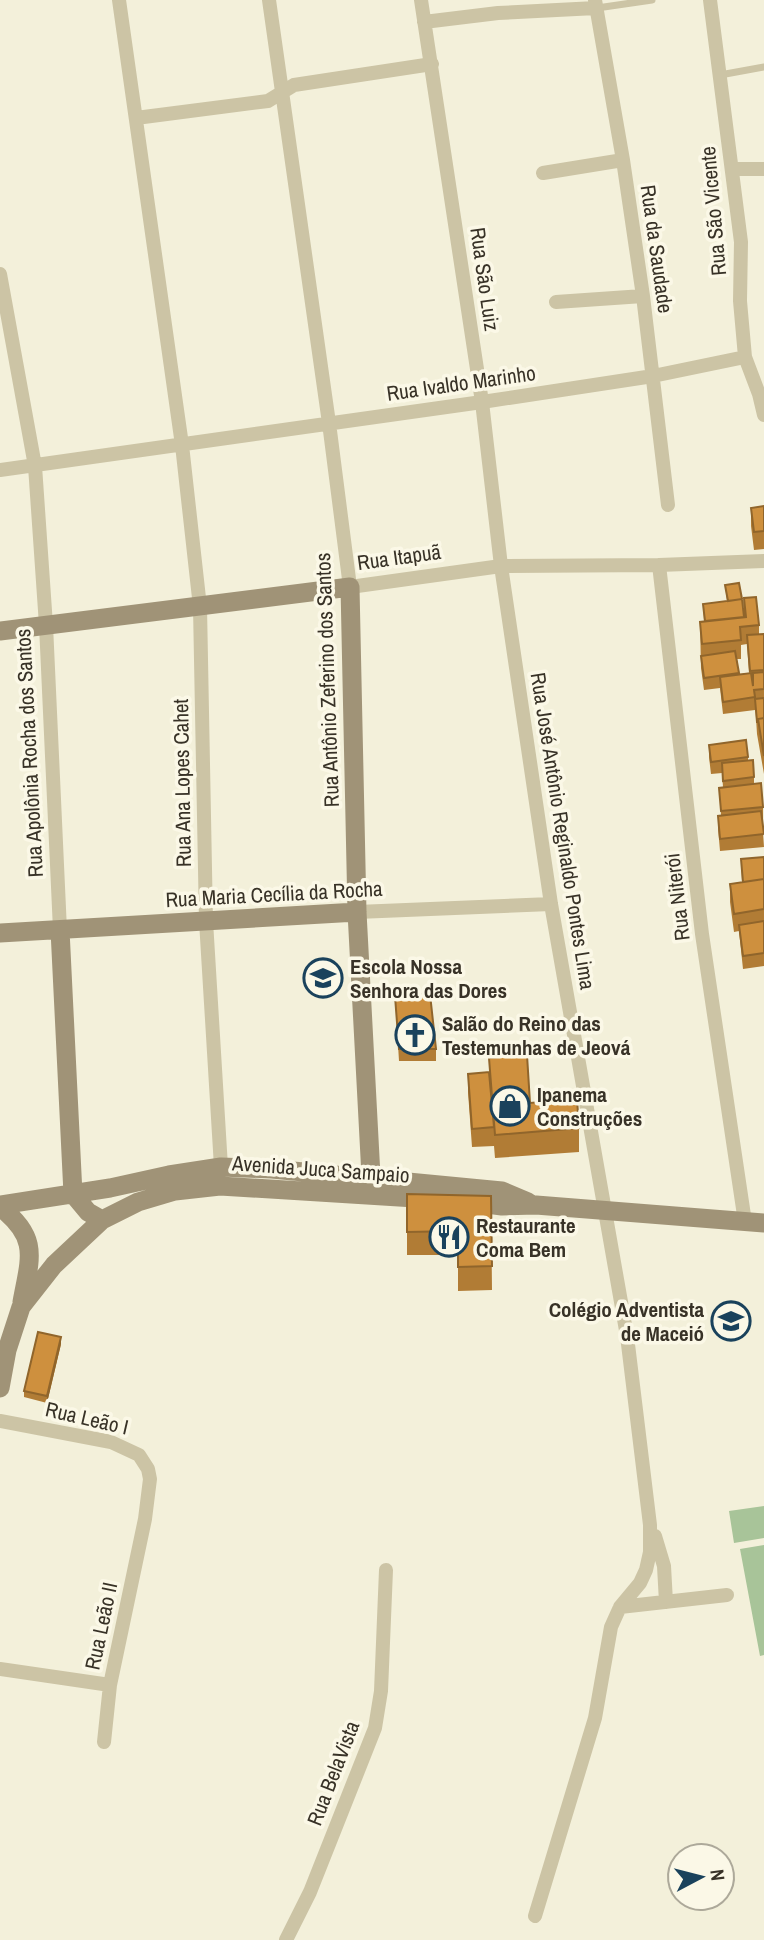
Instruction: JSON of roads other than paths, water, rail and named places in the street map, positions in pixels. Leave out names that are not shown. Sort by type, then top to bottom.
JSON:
[{"type":"main road","name":"Rua Itapuã","points":[[0,631],[350,587]]},
{"type":"main road","name":"Rua Antônio Zeferino dos Santos","points":[[350,587],[356,912],[372,1187]]},
{"type":"main road","name":"Rua Maria Cecília da Rocha","points":[[0,933],[356,912]]},
{"type":"main road","name":"Rua Apolônia Rocha dos Santos","points":[[60,930],[73,1194]]},
{"type":"main road","name":"Avenida Juca Sampaio","points":[[0,1206],[221,1167],[272,1169],[502,1206],[536,1205],[754,1222]]},
{"type":"main road","name":"Avenida Juca Sampaio","points":[[0,1388],[21,1307],[54,1265],[102,1220],[150,1198],[175,1191],[219,1186],[372,1187]]},
{"type":"main road","points":[[73,1194],[88,1212],[102,1220]]},
{"type":"main road","points":[[0,1206],[17,1220],[29,1244],[29,1263],[21,1307]]},
{"type":"street","points":[[119,0],[182,445],[200,607]]},
{"type":"street","name":"Rua Antônio Zeferino dos Santos","points":[[269,0],[350,587]]},
{"type":"street","name":"Rua São Luiz","points":[[421,0],[482,402],[501,566]]},
{"type":"street","name":"Rua São Vicente","points":[[710,0],[741,242],[740,301],[746,357],[764,415]]},
{"type":"street","points":[[424,22],[596,4]]},
{"type":"street","name":"Rua da Saudade","points":[[596,4],[643,296],[668,505]]},
{"type":"street","points":[[136,118],[268,101],[294,85],[432,64]]},
{"type":"street","points":[[543,173],[623,160]]},
{"type":"street","points":[[732,170],[764,169]]},
{"type":"street","name":"Rua Apolônia Rocha dos Santos","points":[[0,274],[35,466],[46,625],[60,930]]},
{"type":"street","points":[[556,302],[643,296]]},
{"type":"street","name":"Rua Ivaldo Marinho","points":[[0,470],[482,402],[653,376],[746,357]]},
{"type":"street","name":"Rua Itapuã","points":[[350,587],[501,566],[764,561]]},
{"type":"street","name":"Rua Niterói","points":[[659,565],[702,934],[754,1222]]},
{"type":"street","name":"Rua José Antônio Reginaldo Pontes Lima","points":[[501,566],[551,904],[627,1336],[650,1525],[650,1552],[646,1570],[640,1583],[620,1607],[611,1628],[595,1718],[535,1916]]},
{"type":"street","name":"Rua Ana Lopes Cahet","points":[[200,607],[206,921],[221,1167]]},
{"type":"street","name":"Rua Maria Cecília da Rocha","points":[[356,912],[551,904]]},
{"type":"street","name":"Rua Leão I","points":[[0,1421],[111,1441],[131,1449],[144,1461],[150,1479],[145,1519]]},
{"type":"street","name":"Rua Leão II","points":[[104,1742],[110,1685],[145,1519]]},
{"type":"street","points":[[650,1525],[663,1566],[666,1602]]},
{"type":"street","name":"Rua BelaVista","points":[[286,1940],[310,1892],[375,1728],[380,1691],[386,1570]]},
{"type":"street","points":[[620,1607],[727,1595]]},
{"type":"street","points":[[0,1670],[110,1685]]},
{"type":"lane","points":[[596,4],[652,0]]},
{"type":"lane","points":[[719,75],[764,67]]},
{"type":"place","name":"Escola Nossa Senhora das Dores","points":[[323,978]]},
{"type":"place","name":"Salão do Reino das Testemunhas de Jeová","points":[[415,1035]]},
{"type":"place","name":"Ipanema Construções","points":[[510,1106]]},
{"type":"place","name":"Restaurante Coma Bem","points":[[449,1237]]},
{"type":"place","name":"Colégio Adventista de Maceió","points":[[731,1321]]}]
